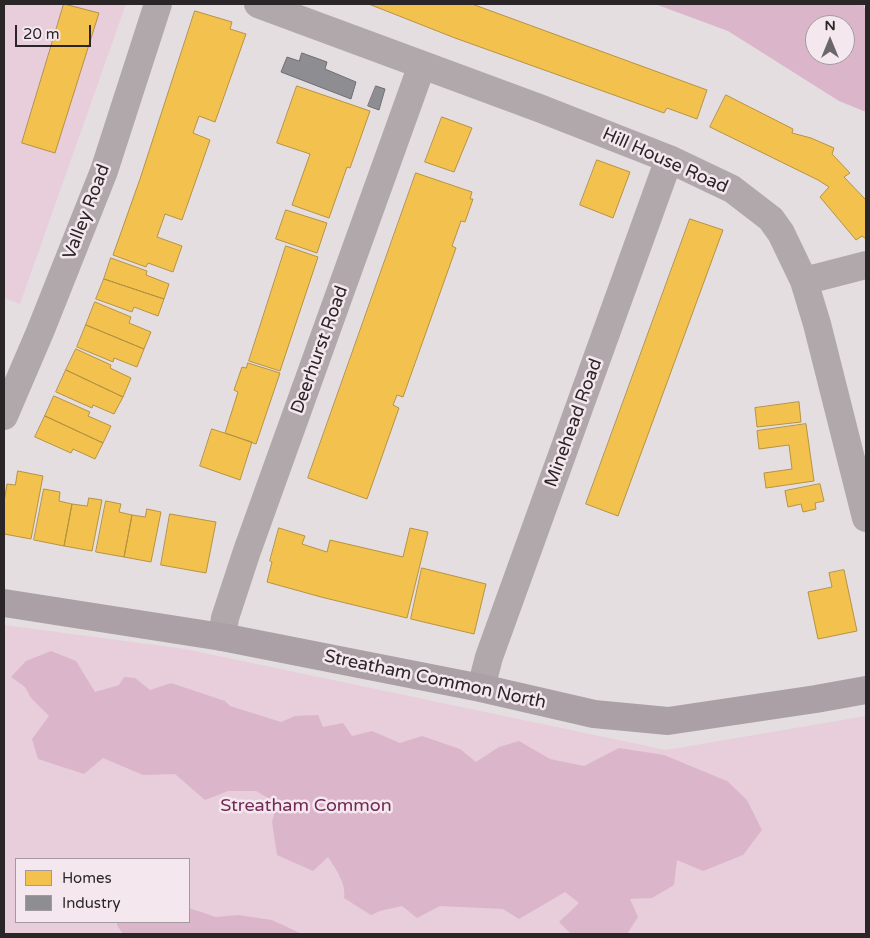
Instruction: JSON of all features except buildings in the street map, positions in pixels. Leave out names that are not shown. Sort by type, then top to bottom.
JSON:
[{"type":"main road","name":"Streatham Common North","points":[[4,603],[222,637],[481,688],[594,714],[668,721],[866,690]]},
{"type":"street","name":"Valley Road","points":[[4,416],[40,332],[104,171],[158,4]]},
{"type":"street","name":"Hill House Road","points":[[258,4],[670,159],[732,189],[771,219],[781,233],[804,281],[817,324],[866,518]]},
{"type":"street","name":"Deerhurst Road","points":[[222,637],[225,618],[247,551],[422,65]]},
{"type":"street","name":"Minehead Road","points":[[481,688],[492,648],[670,159]]},
{"type":"street","points":[[804,281],[866,265]]},
{"type":"green space","points":[[4,4],[126,4],[20,304],[4,298]]},
{"type":"green space","points":[[655,4],[863,4],[866,11],[866,112],[839,101],[728,31]]},
{"type":"green space","name":"Streatham Common","points":[[4,625],[185,649],[666,750],[866,716],[866,934],[4,934]]},
{"type":"green space","points":[[51,651],[76,661],[95,692],[119,685],[124,677],[135,678],[150,690],[171,683],[225,701],[230,706],[281,722],[295,716],[318,715],[323,727],[343,723],[352,736],[372,731],[400,743],[422,736],[460,749],[476,762],[499,747],[519,741],[550,759],[584,766],[619,748],[664,755],[727,781],[747,800],[762,830],[743,855],[703,871],[677,860],[674,885],[652,898],[630,899],[638,917],[627,934],[571,934],[559,922],[579,903],[565,892],[519,919],[503,909],[440,906],[417,918],[402,906],[371,915],[344,898],[344,887],[328,857],[313,871],[277,855],[272,822],[277,803],[256,791],[228,791],[205,800],[175,774],[143,775],[103,758],[84,774],[38,759],[32,739],[49,716],[31,698],[25,687],[11,677],[26,661]]},
{"type":"green space","points":[[190,908],[216,917],[238,915],[272,920],[302,934],[123,934],[117,923],[190,923]]}]
